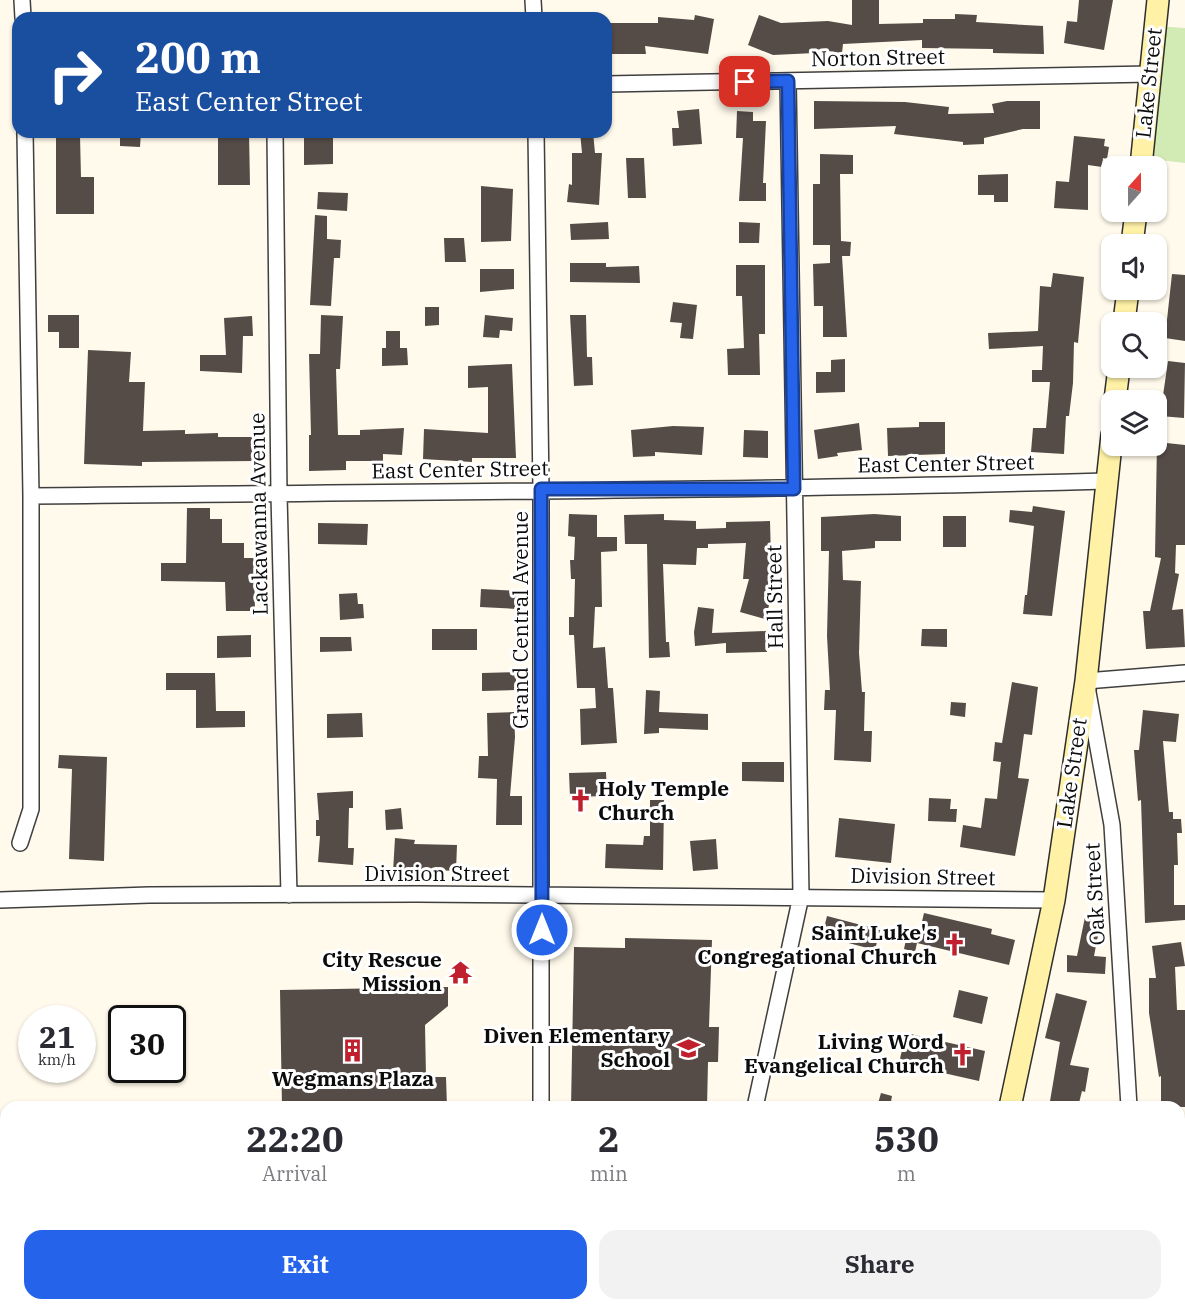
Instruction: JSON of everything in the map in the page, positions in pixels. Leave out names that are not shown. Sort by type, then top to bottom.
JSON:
[{"type":"main road","name":"Lake Street","points":[[1142,156],[1158,0]]},
{"type":"main road","name":"Lake Street","points":[[1011,1101],[1054,900],[1086,681],[1109,456]]},
{"type":"street","name":"Norton Street","points":[[612,84],[1150,74]]},
{"type":"street","name":"Hall Street","points":[[756,1101],[801,896],[788,81]]},
{"type":"street","points":[[20,843],[31,809],[31,496],[24,138]]},
{"type":"street","name":"Lackawanna Avenue","points":[[276,138],[279,495],[289,895]]},
{"type":"street","name":"Grand Central Avenue","points":[[536,138],[541,489],[541,1101]]},
{"type":"street","name":"East Center Street","points":[[31,496],[279,495],[541,489],[794,489],[1106,481]]},
{"type":"street","points":[[1086,681],[1185,673]]},
{"type":"street","name":"Oak Street","points":[[1086,681],[1112,825],[1129,1101]]},
{"type":"street","name":"Division Street","points":[[0,900],[148,896],[542,895],[1054,900]]},
{"type":"green space","points":[[1155,26],[1185,28],[1185,163],[1167,161],[1167,156],[1142,156]]},
{"type":"building","points":[[852,0],[879,0],[879,24],[923,23],[923,19],[955,19],[955,14],[977,15],[976,22],[1043,26],[1044,54],[993,53],[993,49],[922,48],[922,40],[843,44],[842,53],[815,49],[815,53],[773,55],[748,45],[759,15],[781,23],[828,21],[852,25]]},
{"type":"building","points":[[1079,0],[1113,0],[1104,50],[1064,43],[1067,21],[1077,22]]},
{"type":"building","points":[[695,15],[714,19],[708,54],[645,46],[646,54],[612,54],[612,23],[658,23],[658,17],[694,20]]},
{"type":"building","points":[[814,101],[905,102],[949,107],[948,114],[994,113],[992,104],[1007,101],[1040,101],[1040,129],[1023,129],[984,138],[984,144],[963,145],[963,142],[894,134],[896,126],[814,129]]},
{"type":"building","points":[[699,109],[702,144],[673,146],[672,128],[679,128],[677,111]]},
{"type":"building","points":[[737,111],[753,112],[753,121],[766,121],[763,183],[766,183],[766,201],[739,201],[743,138],[736,138]]},
{"type":"building","points":[[1074,136],[1105,139],[1104,146],[1109,147],[1108,156],[1101,156],[1101,167],[1088,165],[1088,210],[1054,208],[1056,181],[1069,182]]},
{"type":"building","points":[[56,138],[80,138],[81,177],[94,177],[94,214],[56,214]]},
{"type":"building","points":[[120,138],[141,138],[140,147],[120,146]]},
{"type":"building","points":[[218,138],[249,138],[250,185],[218,185]]},
{"type":"building","points":[[304,138],[333,138],[333,164],[304,165]]},
{"type":"building","points":[[581,138],[594,138],[595,153],[602,153],[599,205],[567,202],[569,184],[572,185],[572,153],[582,153]]},
{"type":"building","points":[[820,154],[853,155],[853,174],[840,174],[841,241],[851,242],[850,256],[842,256],[847,337],[823,337],[823,306],[814,306],[813,264],[830,263],[830,245],[813,245],[813,184],[820,184]]},
{"type":"building","points":[[626,158],[644,158],[646,198],[628,198]]},
{"type":"building","points":[[1008,174],[1008,202],[994,202],[994,195],[978,195],[978,175]]},
{"type":"building","points":[[481,186],[513,189],[511,241],[481,242]]},
{"type":"building","points":[[318,192],[348,193],[347,211],[317,209]]},
{"type":"building","points":[[315,215],[327,216],[327,239],[341,240],[340,258],[334,258],[331,306],[310,305]]},
{"type":"building","points":[[608,222],[609,239],[571,240],[570,224]]},
{"type":"building","points":[[739,222],[760,223],[759,243],[739,243]]},
{"type":"building","points":[[444,238],[464,238],[466,262],[445,262]]},
{"type":"building","points":[[570,263],[606,263],[606,267],[639,266],[640,283],[570,282]]},
{"type":"building","points":[[736,265],[765,265],[765,334],[759,334],[760,375],[728,375],[727,349],[744,348],[742,296],[736,296]]},
{"type":"building","points":[[480,269],[514,269],[514,289],[480,292]]},
{"type":"building","points":[[1053,273],[1084,277],[1078,343],[1074,342],[1073,383],[1069,416],[1066,416],[1064,454],[1031,452],[1033,428],[1046,428],[1050,382],[1032,382],[1032,370],[1042,370],[1043,346],[989,349],[988,333],[1038,331],[1040,286],[1051,287]]},
{"type":"building","points":[[1172,274],[1185,275],[1185,341],[1167,338]]},
{"type":"building","points":[[673,302],[697,305],[693,339],[680,338],[682,323],[670,322]]},
{"type":"building","points":[[425,307],[439,307],[439,325],[425,326]]},
{"type":"building","points":[[48,315],[79,315],[79,348],[59,348],[59,332],[48,332]]},
{"type":"building","points":[[321,315],[343,316],[340,369],[336,369],[338,435],[360,435],[360,430],[404,428],[402,455],[383,454],[383,461],[346,461],[346,470],[309,471],[309,435],[311,435],[309,354],[320,354]]},
{"type":"building","points":[[485,315],[513,318],[512,331],[500,330],[499,338],[483,337]]},
{"type":"building","points":[[570,315],[586,315],[587,357],[592,357],[593,385],[574,386]]},
{"type":"building","points":[[252,316],[253,336],[243,336],[242,373],[200,371],[200,355],[226,355],[224,318]]},
{"type":"building","points":[[386,331],[400,331],[400,348],[407,348],[408,365],[382,366],[382,348],[386,348]]},
{"type":"building","points":[[88,350],[131,352],[129,382],[145,382],[143,431],[185,430],[185,434],[218,433],[218,437],[255,437],[255,461],[142,462],[142,466],[84,464]]},
{"type":"building","points":[[845,359],[845,392],[816,393],[816,372],[831,372],[831,360]]},
{"type":"building","points":[[1168,361],[1185,363],[1184,418],[1167,417],[1167,390],[1164,390]]},
{"type":"building","points":[[512,364],[516,458],[472,458],[472,462],[423,459],[424,429],[488,433],[488,387],[468,388],[468,366]]},
{"type":"building","points":[[919,422],[945,422],[945,454],[888,456],[887,428],[919,427]]},
{"type":"building","points":[[859,423],[862,450],[837,453],[838,456],[818,459],[814,430]]},
{"type":"building","points":[[673,426],[704,427],[702,455],[655,452],[655,456],[633,457],[631,430]]},
{"type":"building","points":[[744,430],[768,431],[768,458],[743,457]]},
{"type":"building","points":[[1167,443],[1185,445],[1185,545],[1176,545],[1175,573],[1179,574],[1172,610],[1183,609],[1185,647],[1146,649],[1143,611],[1150,611],[1161,558],[1155,557],[1157,456],[1167,456]]},
{"type":"building","points":[[1033,506],[1065,511],[1052,616],[1023,614],[1034,526],[1009,522],[1010,510],[1032,512]]},
{"type":"building","points":[[187,508],[210,508],[210,519],[222,519],[222,543],[244,543],[244,558],[254,558],[255,611],[226,611],[225,582],[161,581],[161,563],[186,563]]},
{"type":"building","points":[[569,514],[597,515],[597,537],[617,537],[617,551],[601,552],[602,607],[595,607],[593,648],[605,647],[608,688],[613,688],[617,743],[581,745],[580,709],[596,708],[595,688],[577,688],[574,635],[569,635],[569,617],[574,617],[575,579],[571,579],[570,560],[574,560],[575,537],[568,536]]},
{"type":"building","points":[[664,514],[664,520],[696,521],[696,529],[726,528],[726,522],[770,521],[771,558],[773,558],[771,599],[765,619],[740,612],[749,579],[743,579],[746,543],[708,544],[708,548],[697,548],[696,565],[663,564],[666,642],[669,642],[670,657],[649,658],[647,544],[625,544],[624,515]]},
{"type":"building","points":[[874,514],[901,516],[901,541],[875,541],[875,548],[842,551],[843,580],[861,581],[859,653],[862,692],[865,692],[864,731],[872,731],[871,762],[834,760],[836,710],[824,710],[825,690],[830,690],[827,636],[829,551],[821,551],[821,517]]},
{"type":"building","points":[[943,516],[966,516],[966,547],[943,547]]},
{"type":"building","points":[[318,523],[368,524],[367,545],[318,544]]},
{"type":"building","points":[[481,589],[518,591],[517,609],[480,607]]},
{"type":"building","points":[[357,593],[358,604],[363,604],[364,618],[340,620],[339,594]]},
{"type":"building","points":[[698,607],[714,609],[712,633],[766,631],[767,652],[726,653],[726,643],[695,646],[694,632]]},
{"type":"building","points":[[432,629],[477,629],[477,650],[432,650]]},
{"type":"building","points":[[922,629],[947,629],[947,647],[921,646]]},
{"type":"building","points":[[251,635],[251,657],[217,658],[217,636]]},
{"type":"building","points":[[320,637],[351,637],[352,651],[320,652]]},
{"type":"building","points":[[516,672],[516,690],[482,691],[482,673]]},
{"type":"building","points":[[166,673],[215,673],[216,711],[245,711],[245,727],[196,728],[196,690],[166,690]]},
{"type":"building","points":[[1012,682],[1038,687],[1032,735],[1024,734],[1018,778],[1029,779],[1015,856],[960,847],[963,825],[981,828],[985,798],[997,799],[1001,762],[993,761],[995,742],[1002,743]]},
{"type":"building","points":[[646,690],[660,691],[659,712],[708,714],[708,730],[659,728],[659,733],[644,734]]},
{"type":"building","points":[[951,702],[966,703],[965,717],[950,715]]},
{"type":"building","points":[[1143,710],[1179,714],[1176,742],[1163,741],[1169,812],[1173,812],[1173,819],[1181,819],[1182,833],[1177,833],[1178,865],[1174,865],[1174,905],[1185,905],[1185,920],[1145,923],[1141,800],[1138,801],[1134,750],[1139,750]]},
{"type":"building","points":[[514,712],[515,737],[510,796],[522,796],[522,825],[496,825],[497,779],[478,778],[479,756],[488,756],[487,713]]},
{"type":"building","points":[[362,713],[363,737],[327,738],[327,714]]},
{"type":"building","points":[[59,755],[107,757],[104,861],[69,859],[72,769],[58,768]]},
{"type":"building","points":[[742,762],[784,762],[784,782],[742,781]]},
{"type":"building","points":[[606,772],[607,796],[570,797],[569,773]]},
{"type":"building","points":[[353,791],[353,808],[349,808],[348,848],[354,848],[353,865],[318,862],[320,836],[316,836],[316,820],[319,820],[317,793]]},
{"type":"building","points":[[929,798],[951,799],[950,809],[957,809],[956,822],[928,821]]},
{"type":"building","points":[[650,800],[664,800],[663,870],[605,868],[606,844],[643,845],[644,836],[650,836]]},
{"type":"building","points":[[401,808],[403,829],[386,830],[385,810]]},
{"type":"building","points":[[839,818],[895,824],[891,863],[835,857]]},
{"type":"building","points":[[395,838],[415,840],[414,844],[457,845],[456,871],[413,869],[413,873],[393,872]]},
{"type":"building","points":[[716,839],[718,869],[693,871],[690,841]]},
{"type":"building","points":[[924,913],[992,929],[991,934],[1015,940],[1009,965],[917,943],[915,952],[904,949],[908,930],[919,934]]},
{"type":"building","points":[[827,916],[880,930],[875,950],[822,936]]},
{"type":"building","points":[[1085,917],[1101,920],[1094,956],[1106,957],[1105,974],[1067,972],[1067,955],[1077,956]]},
{"type":"building","name":"Diven Elementary School","points":[[625,938],[712,940],[709,1027],[719,1027],[718,1062],[708,1062],[707,1101],[571,1101],[574,947],[625,948]]},
{"type":"building","points":[[1181,942],[1185,966],[1175,967],[1177,1010],[1185,1010],[1185,1101],[1161,1101],[1161,1076],[1159,1077],[1149,1013],[1149,978],[1156,978],[1152,946]]},
{"type":"building","name":"Wegmans Plaza","points":[[448,987],[448,1006],[425,1025],[426,1077],[446,1077],[447,1101],[282,1101],[280,990]]},
{"type":"building","points":[[959,990],[988,997],[982,1024],[953,1017]]},
{"type":"building","points":[[1056,993],[1087,1001],[1070,1065],[1089,1068],[1085,1092],[1082,1091],[1080,1101],[1050,1101],[1060,1042],[1045,1038]]},
{"type":"building","points":[[906,1033],[985,1051],[979,1081],[899,1063]]},
{"type":"building","points":[[881,1093],[892,1096],[891,1101],[879,1101]]},
{"type":"place","name":"Holy Temple Church","points":[[580,801]]},
{"type":"place","name":"Saint Luke's Congregational Church","points":[[955,945]]},
{"type":"place","name":"City Rescue Mission","points":[[460,972]]},
{"type":"place","name":"Diven Elementary School","points":[[688,1048]]},
{"type":"place","name":"Wegmans Plaza","points":[[353,1051]]},
{"type":"place","name":"Living Word Evangelical Church","points":[[962,1054]]},
{"type":"route","points":[[542,930],[541,489],[794,489],[788,81],[745,82]]}]
